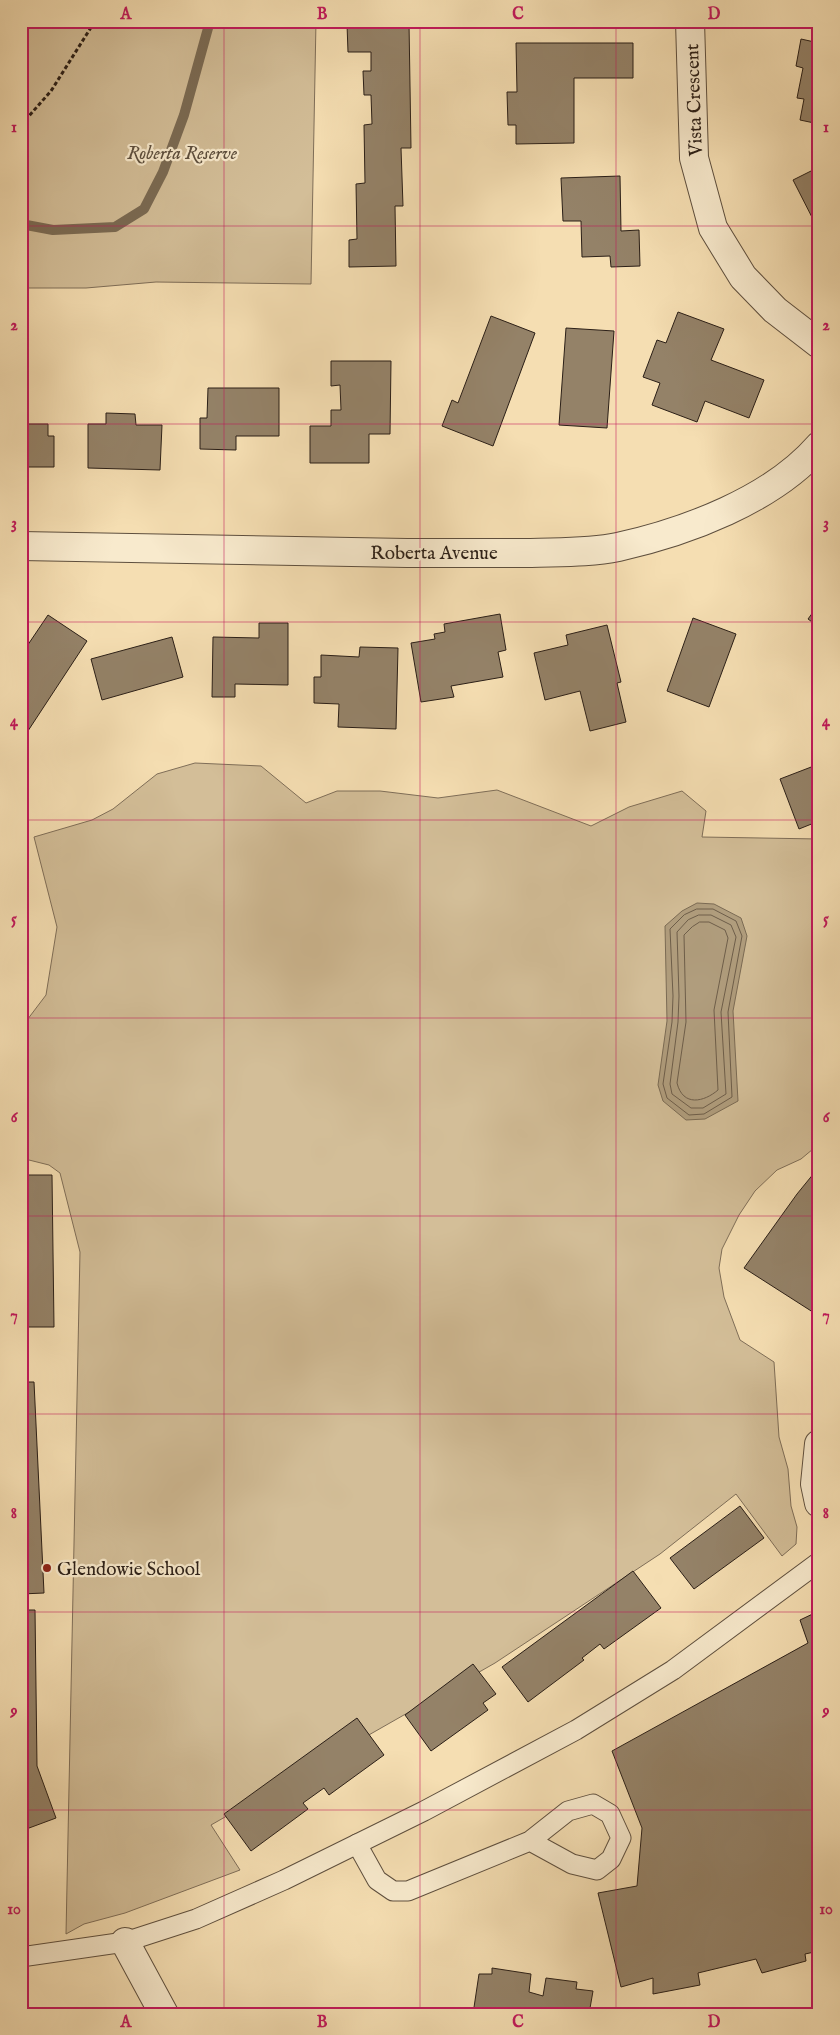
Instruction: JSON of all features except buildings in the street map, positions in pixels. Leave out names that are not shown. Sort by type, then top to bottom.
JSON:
[{"type":"street","name":"Vista Crescent","points":[[690,21],[694,158],[713,228],[743,277],[775,310],[819,344]]},
{"type":"street","name":"Roberta Avenue","points":[[21,546],[452,553],[568,552],[617,547],[685,528],[755,496],[784,477],[819,446]]},
{"type":"street","points":[[819,1444],[815,1484],[819,1503]]},
{"type":"street","points":[[125,1942],[164,2014]]},
{"type":"lane","points":[[21,1957],[125,1942],[196,1919],[284,1880],[424,1811],[576,1730],[673,1670],[819,1562]]},
{"type":"lane","points":[[357,1844],[377,1880],[393,1891],[408,1891],[530,1841]]},
{"type":"path","points":[[21,125],[51,91],[95,21]]},
{"type":"green space","name":"Roberta Reserve","points":[[21,21],[316,21],[311,284],[156,282],[86,288],[21,288]]},
{"type":"green space","points":[[195,763],[261,766],[306,803],[337,791],[380,791],[438,798],[497,790],[591,826],[629,807],[682,791],[706,811],[702,837],[819,839],[819,1144],[801,1159],[777,1170],[755,1191],[739,1215],[722,1249],[719,1268],[724,1297],[740,1340],[774,1362],[779,1437],[788,1469],[791,1506],[797,1527],[796,1544],[782,1556],[736,1494],[660,1554],[495,1663],[211,1825],[240,1870],[125,1913],[84,1924],[66,1934],[80,1252],[60,1173],[49,1165],[21,1158],[21,1028],[46,995],[57,927],[34,837],[92,820],[113,809],[157,774]]},
{"type":"water","points":[[697,903],[714,904],[741,918],[747,936],[733,1011],[738,1101],[705,1119],[686,1120],[663,1101],[658,1085],[667,1021],[665,926],[682,911]]},
{"type":"waterway","points":[[21,224],[53,230],[115,227],[144,209],[163,172],[184,115],[210,21]]},
{"type":"place","name":"Glendowie School","points":[[47,1568]]}]
